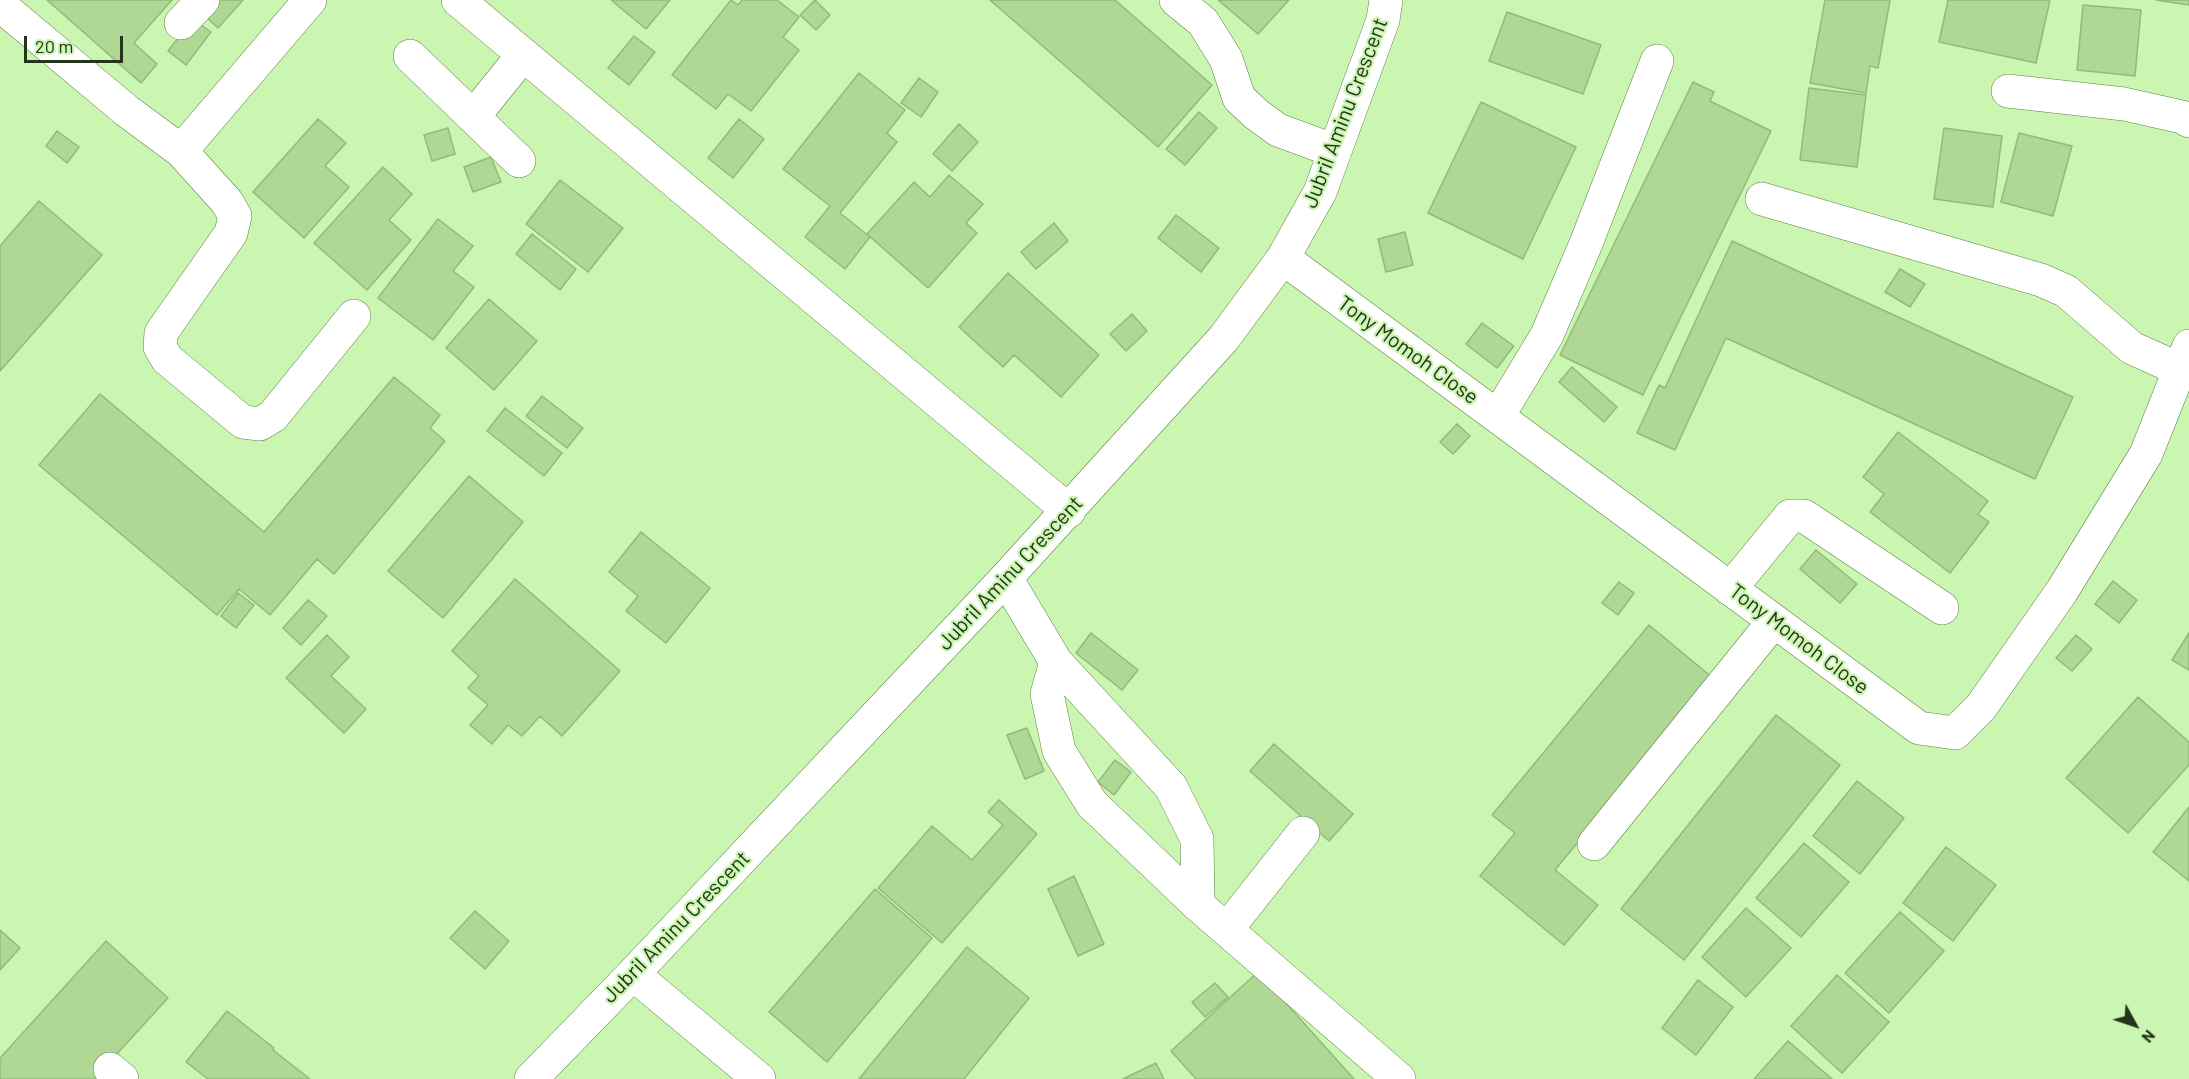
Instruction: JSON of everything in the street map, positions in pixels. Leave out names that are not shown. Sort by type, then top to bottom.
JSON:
[{"type":"street","points":[[181,24],[203,0]]},
{"type":"street","points":[[181,151],[310,0]]},
{"type":"street","points":[[458,0],[1069,510]]},
{"type":"street","points":[[1176,0],[1203,22],[1226,59],[1239,98],[1278,130],[1335,151]]},
{"type":"street","name":"Jubril Aminu Crescent","points":[[531,1079],[1006,578],[1224,338],[1283,258],[1320,192],[1383,20],[1386,0]]},
{"type":"street","points":[[0,5],[127,111],[181,151],[227,202],[235,216],[231,233],[161,333],[160,347],[167,359],[243,422],[260,424],[273,416],[354,316]]},
{"type":"street","points":[[473,117],[523,55]]},
{"type":"street","points":[[410,56],[519,161]]},
{"type":"street","points":[[1497,416],[1547,335],[1586,246],[1657,61]]},
{"type":"street","points":[[2008,91],[2124,104],[2182,117],[2189,121]]},
{"type":"street","points":[[1762,199],[2041,280],[2066,291],[2132,348],[2185,358]]},
{"type":"street","name":"Tony Momoh Close","points":[[1283,258],[1919,728],[1955,733],[1981,707],[2062,591],[2146,454],[2185,358]]},
{"type":"street","points":[[1730,589],[1790,516],[1804,516],[1942,608]]},
{"type":"street","points":[[1006,578],[1056,662],[1171,787],[1197,839],[1198,905]]},
{"type":"street","points":[[1594,844],[1774,621]]},
{"type":"street","points":[[1056,662],[1047,694],[1059,751],[1092,804],[1198,905],[1399,1079]]},
{"type":"street","points":[[1227,929],[1303,832]]},
{"type":"street","points":[[633,974],[759,1079]]},
{"type":"building","points":[[47,0],[172,0],[134,43],[157,64],[141,83]]},
{"type":"building","points":[[212,0],[243,0],[218,28],[201,12]]},
{"type":"building","points":[[611,0],[670,0],[646,29]]},
{"type":"building","points":[[731,0],[738,5],[742,0],[777,0],[799,17],[783,37],[799,50],[751,111],[728,94],[716,109],[672,75]]},
{"type":"building","points":[[815,0],[830,15],[816,30],[800,15]]},
{"type":"building","points":[[990,0],[1115,0],[1212,85],[1158,147]]},
{"type":"building","points":[[1218,0],[1289,0],[1258,34]]},
{"type":"building","points":[[1825,0],[1890,0],[1878,68],[1870,66],[1866,93],[1810,83]]},
{"type":"building","points":[[1948,0],[2050,0],[2036,63],[1939,42]]},
{"type":"building","points":[[2156,0],[2189,0],[2189,5]]},
{"type":"building","points":[[2083,5],[2141,10],[2135,76],[2077,70]]},
{"type":"building","points":[[1507,12],[1601,45],[1583,94],[1489,61]]},
{"type":"building","points":[[193,19],[211,32],[186,65],[168,51]]},
{"type":"building","points":[[634,36],[655,52],[629,85],[608,68]]},
{"type":"building","points":[[859,73],[905,110],[887,133],[897,142],[840,213],[870,237],[845,269],[805,237],[830,206],[783,169]]},
{"type":"building","points":[[919,78],[938,92],[921,117],[901,103]]},
{"type":"building","points":[[1693,82],[1714,92],[1710,101],[1771,131],[1643,395],[1560,355]]},
{"type":"building","points":[[1809,88],[1866,95],[1857,167],[1800,160]]},
{"type":"building","points":[[1481,102],[1576,147],[1523,259],[1428,213]]},
{"type":"building","points":[[1199,112],[1217,128],[1185,165],[1166,149]]},
{"type":"building","points":[[318,119],[346,143],[325,166],[349,187],[304,238],[253,192]]},
{"type":"building","points":[[739,119],[764,139],[733,178],[708,158]]},
{"type":"building","points":[[959,124],[978,142],[952,171],[933,154]]},
{"type":"building","points":[[448,128],[455,154],[432,161],[424,135]]},
{"type":"building","points":[[1944,128],[2002,136],[1993,207],[1934,199]]},
{"type":"building","points":[[57,131],[79,147],[67,163],[46,146]]},
{"type":"building","points":[[2019,133],[2072,146],[2053,216],[2001,202]]},
{"type":"building","points":[[491,157],[501,182],[473,192],[464,167]]},
{"type":"building","points":[[383,167],[412,194],[389,220],[411,240],[367,290],[314,243]]},
{"type":"building","points":[[949,175],[983,204],[966,223],[977,233],[928,288],[867,234],[914,182],[930,197]]},
{"type":"building","points":[[560,180],[623,228],[588,272],[526,224]]},
{"type":"building","points":[[39,201],[102,255],[0,371],[0,246]]},
{"type":"building","points":[[1176,215],[1219,248],[1201,272],[1158,238]]},
{"type":"building","points":[[438,219],[473,246],[453,271],[474,287],[433,340],[378,298]]},
{"type":"building","points":[[1054,223],[1068,241],[1036,269],[1021,252]]},
{"type":"building","points":[[1405,232],[1413,265],[1386,272],[1378,239]]},
{"type":"building","points":[[532,234],[576,269],[560,290],[516,254]]},
{"type":"building","points":[[1732,241],[2073,397],[2035,479],[1726,338],[1675,450],[1637,433],[1659,385],[1665,388]]},
{"type":"building","points":[[1900,269],[1925,284],[1910,307],[1885,292]]},
{"type":"building","points":[[1008,273],[1099,355],[1061,397],[1014,355],[1003,367],[959,327]]},
{"type":"building","points":[[489,299],[537,341],[494,390],[446,348]]},
{"type":"building","points":[[1132,314],[1147,331],[1126,351],[1110,334]]},
{"type":"building","points":[[1482,323],[1514,346],[1497,368],[1466,344]]},
{"type":"building","points":[[1572,367],[1617,407],[1604,422],[1559,382]]},
{"type":"building","points":[[394,377],[440,415],[430,428],[445,441],[334,574],[317,559],[270,615],[239,589],[217,615],[39,465],[100,394],[264,532]]},
{"type":"building","points":[[542,396],[583,428],[567,448],[526,416]]},
{"type":"building","points":[[505,408],[562,453],[544,476],[487,431]]},
{"type":"building","points":[[1457,424],[1470,436],[1453,454],[1440,442]]},
{"type":"building","points":[[1898,432],[1988,501],[1978,514],[1989,522],[1950,573],[1870,512],[1884,494],[1863,477]]},
{"type":"building","points":[[469,476],[523,522],[443,618],[388,571]]},
{"type":"building","points":[[641,532],[710,588],[666,643],[626,611],[638,596],[609,572]]},
{"type":"building","points":[[1816,550],[1857,584],[1840,603],[1800,569]]},
{"type":"building","points":[[515,579],[620,671],[562,736],[540,716],[522,736],[508,725],[492,744],[470,725],[488,705],[468,688],[479,676],[452,651]]},
{"type":"building","points":[[2113,581],[2137,600],[2119,623],[2095,604]]},
{"type":"building","points":[[1619,582],[1634,593],[1618,615],[1602,603]]},
{"type":"building","points":[[238,593],[254,605],[236,628],[221,616]]},
{"type":"building","points":[[308,600],[327,616],[301,645],[283,628]]},
{"type":"building","points":[[1649,625],[1713,678],[1555,870],[1598,905],[1564,945],[1480,876],[1515,833],[1492,815]]},
{"type":"building","points":[[1091,633],[1138,670],[1122,690],[1076,653]]},
{"type":"building","points":[[2189,633],[2189,670],[2172,660]]},
{"type":"building","points":[[327,635],[349,657],[331,676],[366,709],[344,733],[286,678]]},
{"type":"building","points":[[2076,635],[2092,649],[2072,671],[2056,658]]},
{"type":"building","points":[[2138,697],[2189,742],[2189,765],[2128,833],[2066,778]]},
{"type":"building","points":[[1776,715],[1840,765],[1684,960],[1621,909]]},
{"type":"building","points":[[1027,728],[1044,771],[1025,779],[1007,735]]},
{"type":"building","points":[[1274,744],[1353,814],[1329,841],[1250,771]]},
{"type":"building","points":[[1115,760],[1131,772],[1114,795],[1098,782]]},
{"type":"building","points":[[1857,781],[1904,818],[1860,874],[1813,836]]},
{"type":"building","points":[[999,800],[1037,834],[942,943],[878,888],[932,826],[972,860],[1003,825],[988,812]]},
{"type":"building","points":[[2189,807],[2189,881],[2153,852]]},
{"type":"building","points":[[1804,843],[1849,882],[1801,937],[1756,898]]},
{"type":"building","points":[[1946,847],[1996,885],[1953,941],[1903,903]]},
{"type":"building","points":[[1074,876],[1104,944],[1078,956],[1048,889]]},
{"type":"building","points":[[875,889],[932,938],[827,1062],[769,1012]]},
{"type":"building","points":[[1746,908],[1791,948],[1746,997],[1702,957]]},
{"type":"building","points":[[475,911],[509,941],[485,969],[450,938]]},
{"type":"building","points":[[1900,912],[1944,951],[1889,1013],[1845,973]]},
{"type":"building","points":[[0,930],[20,948],[0,970]]},
{"type":"building","points":[[106,941],[168,998],[94,1079],[0,1079],[0,1058]]},
{"type":"building","points":[[967,947],[1029,998],[964,1079],[859,1079]]},
{"type":"building","points":[[1258,972],[1354,1079],[1196,1079],[1171,1051]]},
{"type":"building","points":[[1837,975],[1889,1022],[1842,1073],[1791,1026]]},
{"type":"building","points":[[1698,980],[1733,1007],[1696,1055],[1662,1028]]},
{"type":"building","points":[[1215,983],[1228,997],[1205,1017],[1192,1002]]},
{"type":"building","points":[[227,1011],[310,1079],[208,1079],[186,1062]]},
{"type":"building","points":[[1788,1041],[1832,1079],[1754,1079]]},
{"type":"building","points":[[1156,1063],[1164,1079],[1123,1079]]}]
